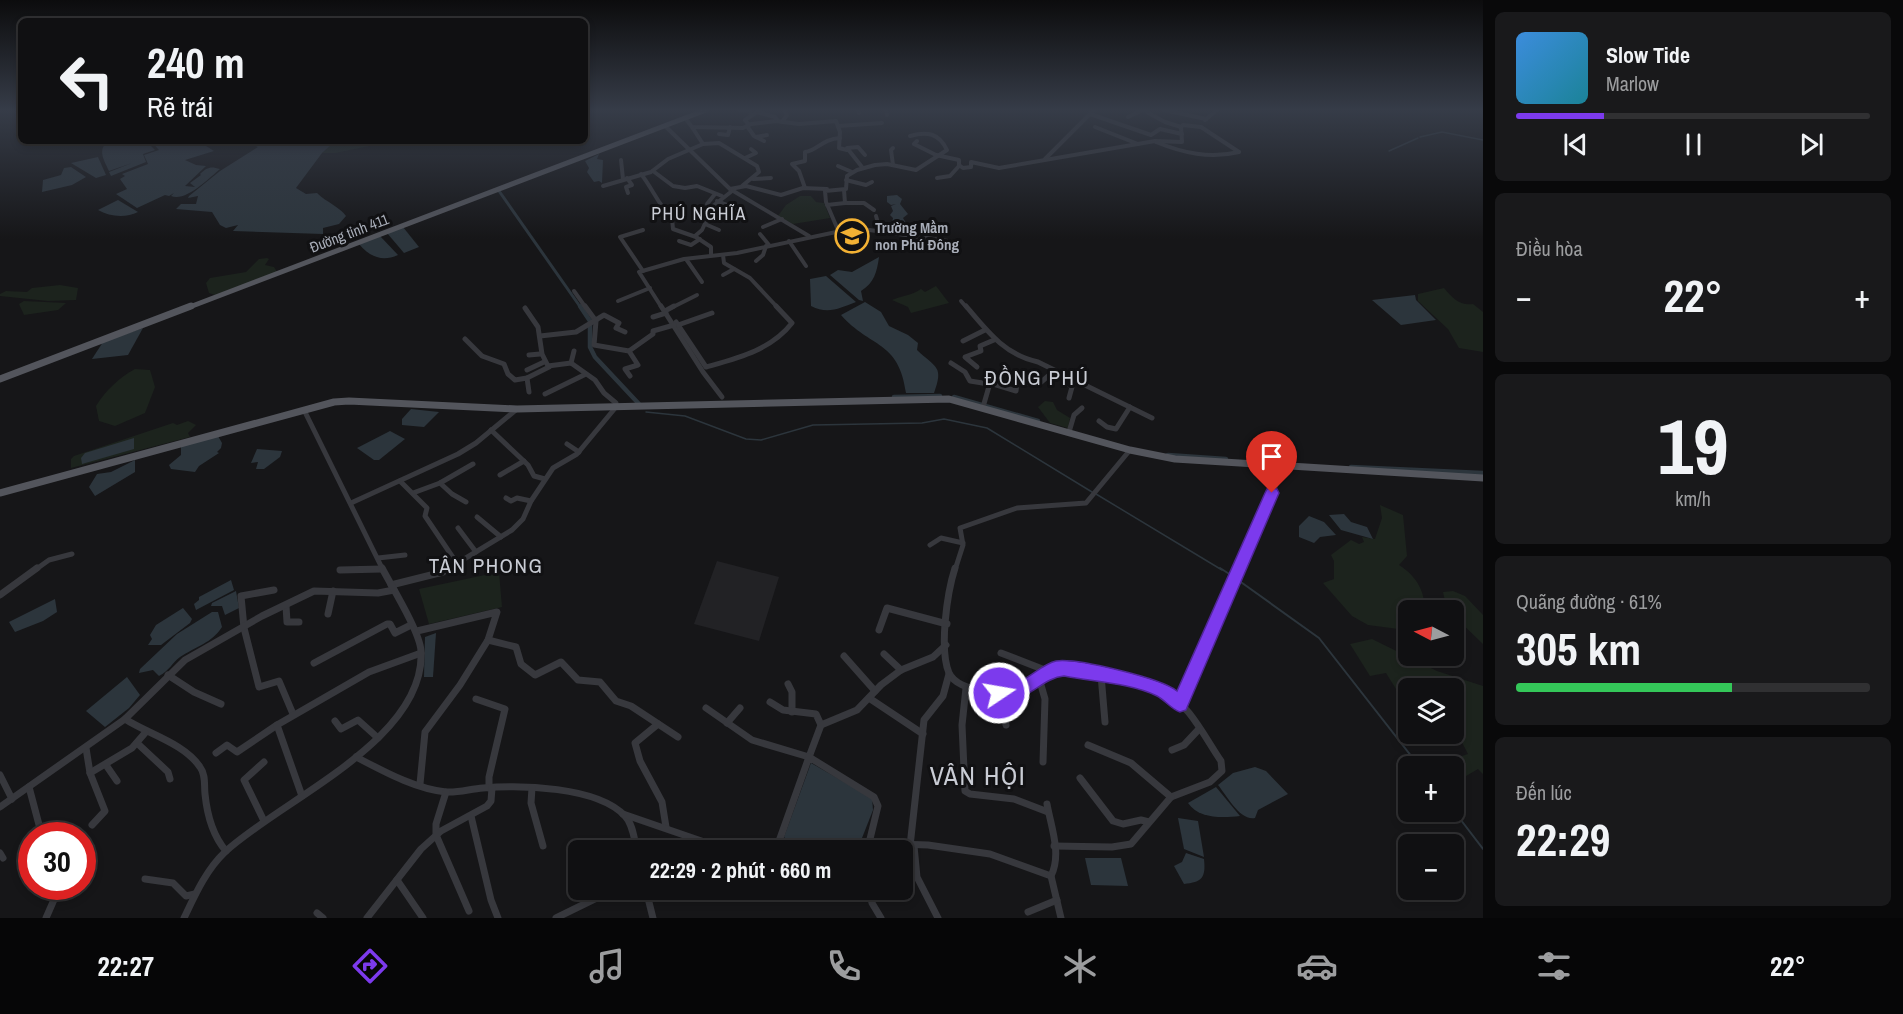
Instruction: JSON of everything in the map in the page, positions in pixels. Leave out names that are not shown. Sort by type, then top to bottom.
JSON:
[{"type":"main road","name":"Đường tỉnh 411","points":[[0,379],[594,153]]},
{"type":"main road","points":[[0,494],[334,402],[349,401],[517,409],[949,399],[984,405],[1130,450],[1175,459],[1483,478]]},
{"type":"street","points":[[604,185],[654,171],[659,164],[681,153]]},
{"type":"street","points":[[693,153],[731,190],[809,236]]},
{"type":"street","points":[[679,241],[691,245],[702,230],[709,212],[717,201],[753,178],[759,169],[745,157],[735,153]]},
{"type":"street","points":[[737,161],[756,153]]},
{"type":"street","points":[[805,153],[805,161],[792,164],[799,171],[805,188]]},
{"type":"street","points":[[850,153],[862,167]]},
{"type":"street","points":[[891,153],[893,165]]},
{"type":"street","points":[[932,153],[959,160],[959,166],[950,176],[940,180],[937,178]]},
{"type":"street","points":[[845,203],[846,180],[852,172],[862,167],[893,165],[902,170],[917,170],[928,165],[940,153]]},
{"type":"street","points":[[1045,159],[1051,153]]},
{"type":"street","points":[[959,166],[971,167],[971,162],[999,168],[1084,153]]},
{"type":"street","points":[[1199,153],[1218,156],[1235,153]]},
{"type":"street","points":[[621,160],[625,179],[632,185],[626,187],[628,193]]},
{"type":"street","points":[[838,166],[852,172]]},
{"type":"street","points":[[654,171],[660,178],[679,188],[688,190],[697,186],[722,196]]},
{"type":"street","points":[[641,174],[652,189],[660,207],[672,218],[674,230],[670,236]]},
{"type":"street","points":[[753,178],[758,180],[771,178]]},
{"type":"street","points":[[846,180],[866,185],[872,182]]},
{"type":"street","points":[[742,186],[779,195],[805,188],[844,190]]},
{"type":"street","points":[[828,189],[825,194],[827,205],[838,230]]},
{"type":"street","points":[[707,204],[715,194]]},
{"type":"street","points":[[717,201],[743,211]]},
{"type":"street","points":[[827,205],[864,203],[874,210]]},
{"type":"street","points":[[709,212],[726,219]]},
{"type":"street","points":[[876,216],[880,230]]},
{"type":"street","points":[[763,226],[782,219]]},
{"type":"street","points":[[705,224],[719,230]]},
{"type":"street","points":[[641,271],[686,259],[723,255],[838,230],[858,228],[948,241]]},
{"type":"street","points":[[674,230],[709,244],[711,255]]},
{"type":"street","points":[[643,231],[620,237],[650,288],[706,367],[754,351],[780,337],[792,323],[748,276],[724,263],[723,255]]},
{"type":"street","points":[[760,234],[767,246]]},
{"type":"street","points":[[789,241],[806,266]]},
{"type":"street","points":[[756,261],[763,255],[767,246]]},
{"type":"street","points":[[686,259],[702,282]]},
{"type":"street","points":[[723,275],[734,269]]},
{"type":"street","points":[[618,301],[650,288]]},
{"type":"street","points":[[574,291],[596,322],[594,345],[629,351],[653,334],[653,331],[712,313]]},
{"type":"street","points":[[653,317],[697,295]]},
{"type":"street","points":[[961,301],[994,340],[1024,359],[1038,362],[1152,418]]},
{"type":"street","points":[[525,308],[536,322],[540,336],[540,354],[549,367]]},
{"type":"street","points":[[540,336],[576,332],[605,315],[619,323],[616,328],[625,332]]},
{"type":"street","points":[[676,325],[703,372],[722,397]]},
{"type":"street","points":[[963,341],[985,330]]},
{"type":"street","points":[[0,807],[125,719],[185,660],[262,616],[314,591],[378,593],[439,574],[519,524],[545,478],[556,465],[579,452],[616,405],[604,393],[598,382],[571,363],[549,367],[527,378],[514,380],[508,374],[504,364],[483,356],[465,339]]},
{"type":"street","points":[[978,367],[965,357],[981,351],[980,346],[994,340]]},
{"type":"street","points":[[571,363],[574,351]]},
{"type":"street","points":[[629,351],[638,365],[625,369],[630,376]]},
{"type":"street","points":[[529,355],[540,354]]},
{"type":"street","points":[[527,370],[544,362]]},
{"type":"street","points":[[951,363],[965,372],[970,381],[1016,391],[1017,382],[1040,383],[1054,371]]},
{"type":"street","points":[[545,394],[586,375]]},
{"type":"street","points":[[1067,376],[1066,382],[1072,387],[1069,398]]},
{"type":"street","points":[[527,378],[529,392]]},
{"type":"street","points":[[984,405],[989,384]]},
{"type":"street","points":[[1099,421],[1107,427],[1116,429],[1130,407]]},
{"type":"street","points":[[1070,430],[1074,415],[1082,408]]},
{"type":"street","points":[[351,503],[458,454],[476,443],[517,409]]},
{"type":"street","points":[[184,918],[202,879],[226,851],[264,821],[356,757],[378,738],[408,703],[416,687],[421,654],[414,628],[304,410]]},
{"type":"street","points":[[491,430],[524,461],[534,476],[545,478]]},
{"type":"street","points":[[567,444],[579,452]]},
{"type":"street","points":[[913,840],[926,714],[940,700],[948,682],[947,624],[952,577],[963,543],[960,528],[968,523],[1017,508],[1086,503],[1130,450]]},
{"type":"street","points":[[500,475],[524,461]]},
{"type":"street","points":[[413,493],[440,483],[473,464]]},
{"type":"street","points":[[1180,704],[1281,473]]},
{"type":"street","points":[[400,481],[423,501],[427,508],[425,516],[456,562]]},
{"type":"street","points":[[440,483],[452,494],[466,502]]},
{"type":"street","points":[[506,498],[511,501],[517,498],[531,501]]},
{"type":"street","points":[[477,517],[501,537]]},
{"type":"street","points":[[458,528],[476,552]]},
{"type":"street","points":[[930,544],[941,538],[963,543]]},
{"type":"street","points":[[0,595],[49,560],[72,554]]},
{"type":"street","points":[[378,558],[405,555]]},
{"type":"street","points":[[340,570],[382,568]]},
{"type":"street","points":[[274,590],[241,596],[244,628],[259,687],[279,681],[293,714]]},
{"type":"street","points":[[328,614],[333,591]]},
{"type":"street","points":[[286,606],[286,622],[299,622]]},
{"type":"street","points":[[879,630],[887,608],[947,624]]},
{"type":"street","points":[[314,663],[387,624],[390,624],[396,633],[497,612],[488,640],[460,685],[425,732],[420,784]]},
{"type":"street","points":[[488,640],[516,647],[520,664],[526,672],[535,675],[561,662],[578,680],[600,682],[616,701],[631,706],[678,737]]},
{"type":"street","points":[[821,725],[857,710],[875,691],[901,670],[933,657],[946,645]]},
{"type":"street","points":[[1001,653],[1050,672]]},
{"type":"street","points":[[216,753],[227,745],[237,752],[293,714],[369,672],[421,654]]},
{"type":"street","points":[[884,654],[901,670]]},
{"type":"street","points":[[844,656],[875,691]]},
{"type":"street","points":[[949,672],[966,688],[999,693],[1018,690],[1050,672],[1064,668],[1140,683],[1164,691],[1180,704],[1218,754],[1222,771],[1210,782],[1171,797],[1127,846],[1054,846]]},
{"type":"street","points":[[168,675],[194,692],[221,704]]},
{"type":"street","points":[[1101,675],[1105,722]]},
{"type":"street","points":[[1039,678],[1045,703],[1042,719],[1043,762]]},
{"type":"street","points":[[789,684],[792,692],[792,712]]},
{"type":"street","points":[[966,688],[962,726],[965,791],[970,794],[1019,800],[1048,808],[1054,846],[1055,870],[1051,876],[1060,918]]},
{"type":"street","points":[[999,693],[1006,725]]},
{"type":"street","points":[[869,698],[923,734]]},
{"type":"street","points":[[367,918],[421,849],[436,835],[488,806],[491,801],[489,777],[505,709],[503,706],[488,705],[476,699]]},
{"type":"street","points":[[770,702],[780,709],[816,714],[821,725],[779,840]]},
{"type":"street","points":[[706,708],[752,740],[809,757],[874,797],[878,806],[871,840]]},
{"type":"street","points":[[727,723],[740,708]]},
{"type":"street","points":[[125,719],[146,733],[165,741],[199,765],[205,778],[206,799],[217,839],[226,851]]},
{"type":"street","points":[[335,721],[341,729],[358,720],[378,738]]},
{"type":"street","points":[[658,724],[635,743],[640,760],[662,802],[666,827]]},
{"type":"street","points":[[277,725],[302,796]]},
{"type":"street","points":[[1172,750],[1184,745],[1198,729]]},
{"type":"street","points":[[90,773],[106,765],[137,743],[146,733]]},
{"type":"street","points":[[137,743],[168,772],[170,779]]},
{"type":"street","points":[[1088,745],[1131,763],[1171,797]]},
{"type":"street","points":[[86,748],[90,773],[105,811],[95,822]]},
{"type":"street","points":[[356,757],[420,784],[446,792],[491,788],[565,791],[606,804],[623,814],[700,840]]},
{"type":"street","points":[[264,762],[244,780],[264,821]]},
{"type":"street","points":[[106,765],[117,781]]},
{"type":"street","points":[[0,776],[12,799]]},
{"type":"street","points":[[1080,778],[1113,820],[1123,824],[1141,820],[1149,822]]},
{"type":"street","points":[[28,787],[38,822]]},
{"type":"street","points":[[532,788],[531,803],[543,846]]},
{"type":"street","points":[[446,792],[436,824],[436,835],[469,912]]},
{"type":"street","points":[[623,814],[634,840]]},
{"type":"street","points":[[471,816],[491,900],[498,918]]},
{"type":"street","points":[[913,846],[959,849],[1001,856],[1051,876]]},
{"type":"street","points":[[913,852],[917,877],[938,918]]},
{"type":"street","points":[[145,879],[173,882],[186,896],[195,894]]},
{"type":"street","points":[[397,880],[413,900],[423,918]]},
{"type":"street","points":[[46,918],[54,900]]},
{"type":"street","points":[[556,918],[593,900]]},
{"type":"street","points":[[648,900],[653,918]]},
{"type":"street","points":[[871,900],[881,918]]},
{"type":"street","points":[[1028,912],[1057,900]]},
{"type":"shaded area","points":[[102,153],[146,153],[143,154],[146,162],[111,176],[109,172],[132,163],[109,171]]},
{"type":"shaded area","points":[[150,153],[208,153],[185,160],[206,166],[185,186],[195,187],[190,183],[207,169],[212,167],[220,169],[190,193],[177,197],[171,196],[174,193],[169,196],[165,195],[137,208],[116,194],[127,189],[120,179],[125,176],[122,174],[148,164],[144,155]]},
{"type":"shaded area","points":[[249,153],[322,153],[296,188],[306,194],[317,193],[346,216],[339,224],[323,228],[323,234],[233,231],[238,225],[226,228],[220,225],[212,212],[176,209],[181,204],[196,204],[198,196],[188,198],[189,196],[220,171]]},
{"type":"shaded area","points":[[599,154],[597,159],[603,160],[602,183],[594,182],[587,172],[589,168],[585,161]]},
{"type":"shaded area","points":[[98,157],[106,175],[96,178],[71,163]]},
{"type":"shaded area","points":[[71,167],[86,177],[72,185],[42,192],[43,180],[61,175],[64,168]]},
{"type":"shaded area","points":[[897,195],[902,199],[900,204],[908,214],[903,218],[906,223],[892,223],[891,206],[896,204],[891,205],[887,202],[887,196]]},
{"type":"shaded area","points":[[800,196],[811,196],[816,202],[824,203],[830,218],[793,224],[778,216],[786,205]]},
{"type":"shaded area","points":[[118,200],[138,212],[118,216],[98,210]]},
{"type":"shaded area","points":[[403,227],[419,247],[404,253],[387,233]]},
{"type":"shaded area","points":[[380,236],[398,255],[387,258],[377,257],[367,252],[359,244]]},
{"type":"shaded area","points":[[879,257],[874,277],[861,291],[863,301],[830,275],[838,270],[852,272]]},
{"type":"shaded area","points":[[259,259],[269,259],[265,265],[274,267],[277,272],[215,295],[209,293],[206,283],[210,278],[246,272]]},
{"type":"shaded area","points":[[826,276],[856,302],[828,310],[811,306],[810,279]]},
{"type":"shaded area","points":[[60,285],[78,288],[76,300],[48,301],[0,296],[6,291],[27,292],[32,288]]},
{"type":"shaded area","points":[[936,286],[949,303],[911,313],[908,307],[892,300],[921,289],[925,292]]},
{"type":"shaded area","points":[[1444,288],[1457,300],[1464,304],[1473,304],[1483,312],[1483,352],[1459,348],[1448,329],[1418,301],[1418,294]]},
{"type":"shaded area","points":[[1415,295],[1416,300],[1436,320],[1401,325],[1372,300]]},
{"type":"shaded area","points":[[24,301],[66,303],[58,310],[24,315],[19,304]]},
{"type":"shaded area","points":[[865,302],[881,312],[889,326],[908,335],[918,343],[917,350],[933,364],[938,372],[934,393],[906,393],[897,363],[890,354],[841,315]]},
{"type":"shaded area","points":[[143,328],[128,355],[92,359],[103,342]]},
{"type":"shaded area","points":[[135,369],[150,370],[155,387],[145,413],[115,426],[99,421],[96,406],[100,400],[113,385]]},
{"type":"shaded area","points":[[1045,401],[1053,402],[1057,410],[1070,418],[1068,428],[1050,423],[1038,407]]},
{"type":"shaded area","points":[[411,409],[439,412],[424,427],[402,425],[402,419]]},
{"type":"shaded area","points":[[188,421],[196,425],[188,433],[190,437],[71,468],[71,459],[74,456],[173,423],[177,425]]},
{"type":"shaded area","points":[[390,431],[405,439],[379,460],[374,460],[357,448]]},
{"type":"shaded area","points":[[218,436],[222,443],[217,452],[219,453],[199,466],[195,472],[171,469],[169,465],[181,455],[181,446]]},
{"type":"shaded area","points":[[134,438],[134,449],[82,464],[81,458],[85,453]]},
{"type":"shaded area","points":[[257,449],[282,451],[280,457],[264,469],[256,469],[258,462],[251,463]]},
{"type":"shaded area","points":[[135,460],[135,472],[95,496],[89,487],[97,474],[111,472]]},
{"type":"shaded area","points":[[1380,505],[1403,515],[1407,556],[1399,565],[1418,584],[1423,596],[1424,600],[1398,600],[1398,629],[1368,625],[1352,616],[1323,583],[1334,579],[1334,561],[1331,555],[1351,540],[1359,544],[1364,542],[1362,537],[1375,539],[1382,518]]},
{"type":"shaded area","points":[[1344,514],[1351,522],[1367,527],[1373,539],[1341,530],[1329,515]]},
{"type":"shaded area","points":[[1309,516],[1324,522],[1336,535],[1320,537],[1314,543],[1299,537],[1299,526]]},
{"type":"shaded area","points":[[717,561],[779,577],[759,641],[694,624]]},
{"type":"shaded area","points":[[499,572],[502,607],[429,624],[419,589]]},
{"type":"shaded area","points":[[231,580],[234,590],[196,610],[194,604],[199,597]]},
{"type":"shaded area","points":[[236,591],[239,608],[225,615],[222,606],[211,606],[212,603]]},
{"type":"shaded area","points":[[1453,591],[1465,596],[1483,615],[1483,644],[1464,626],[1464,600],[1445,600],[1443,592]]},
{"type":"shaded area","points":[[55,599],[57,612],[43,621],[15,632],[9,622]]},
{"type":"shaded area","points":[[183,608],[192,619],[190,623],[161,645],[148,645],[152,639],[150,635],[156,625]]},
{"type":"shaded area","points":[[212,612],[218,612],[222,627],[213,637],[180,657],[159,676],[153,670],[139,673],[140,669],[177,634]]},
{"type":"shaded area","points":[[436,633],[433,677],[424,677],[425,637]]},
{"type":"shaded area","points":[[1372,639],[1398,652],[1398,666],[1427,666],[1458,678],[1398,678],[1398,692],[1386,673],[1370,676],[1350,644]]},
{"type":"shaded area","points":[[127,677],[140,695],[129,708],[105,727],[86,711]]},
{"type":"shaded area","points":[[1464,680],[1483,686],[1483,774],[1478,769],[1464,777],[1464,756],[1462,756],[1468,754],[1463,744]]},
{"type":"shaded area","points":[[811,763],[872,798],[873,810],[862,838],[787,840],[784,837]]},
{"type":"shaded area","points":[[1255,767],[1266,771],[1288,794],[1258,810],[1255,818],[1249,818],[1234,807],[1218,785],[1233,773]]},
{"type":"shaded area","points":[[1216,787],[1240,816],[1205,815],[1188,803]]},
{"type":"shaded area","points":[[1178,818],[1198,821],[1204,857],[1184,849]]},
{"type":"shaded area","points":[[1186,853],[1204,859],[1204,871],[1199,880],[1184,884],[1174,866],[1182,862]]},
{"type":"shaded area","points":[[1085,858],[1121,858],[1128,886],[1091,885]]},
{"type":"waterway","points":[[499,191],[581,308]]},
{"type":"waterway","points":[[580,306],[590,321],[590,347],[595,357],[639,404]]},
{"type":"waterway","points":[[894,397],[940,396]]},
{"type":"waterway","points":[[954,397],[1038,421]]},
{"type":"waterway","points":[[646,412],[685,416],[746,439],[761,440],[813,425],[922,423],[944,419],[987,428],[1092,492]]},
{"type":"waterway","points":[[1168,455],[1226,459]]},
{"type":"waterway","points":[[1351,467],[1483,473]]},
{"type":"waterway","points":[[1096,494],[1222,570]]},
{"type":"waterway","points":[[1220,568],[1234,577]]},
{"type":"waterway","points":[[1238,580],[1319,638],[1411,756]]},
{"type":"waterway","points":[[1462,822],[1483,849]]},
{"type":"place","name":"Trường Mầm non Phú Đông","points":[[852,236]]},
{"type":"district","name":"PHÚ NGHĨA","points":[[699,213]]},
{"type":"district","name":"ĐỒNG PHÚ","points":[[1037,377]]},
{"type":"district","name":"TÂN PHONG","points":[[486,565]]},
{"type":"district","name":"VÂN HỘI","points":[[978,775]]},
{"type":"route","points":[[999,693],[1026,687],[1054,669],[1064,668],[1140,683],[1164,691],[1180,704],[1272,493]]}]
